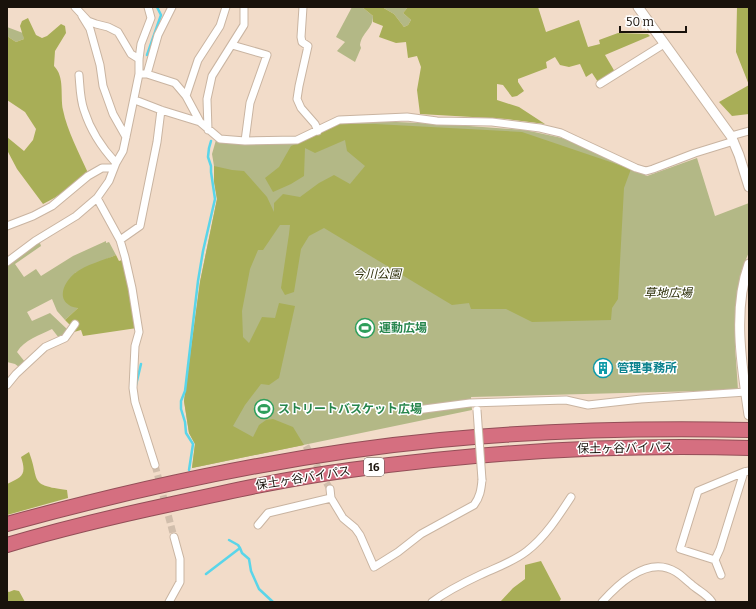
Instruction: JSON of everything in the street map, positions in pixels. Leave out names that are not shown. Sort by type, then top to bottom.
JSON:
[{"type":"highway","name":"保土ヶ谷バイパス","points":[[7,524],[77,504],[177,482],[282,461],[370,448],[440,440],[552,431],[676,429],[749,430]]},
{"type":"highway","name":"保土ヶ谷バイパス","points":[[7,545],[120,515],[244,488],[348,470],[461,457],[556,450],[639,447],[749,448]]},
{"type":"street","points":[[75,7],[90,29],[100,65],[103,86],[113,114],[126,137]]},
{"type":"street","points":[[143,74],[139,59],[141,44],[151,18],[148,7]]},
{"type":"street","points":[[7,262],[35,241],[76,216],[97,198],[109,181],[123,151],[134,100],[143,74],[158,35],[172,7]]},
{"type":"street","points":[[186,96],[198,60],[220,26],[226,7]]},
{"type":"street","points":[[208,130],[207,99],[212,76],[244,25],[244,7]]},
{"type":"street","points":[[303,7],[301,38],[302,42],[308,46],[297,99],[301,108],[315,124],[318,131]]},
{"type":"street","points":[[638,7],[732,139],[739,155],[749,187]]},
{"type":"street","points":[[82,16],[88,21],[108,26],[118,32],[131,54],[139,59]]},
{"type":"street","points":[[232,44],[267,55],[250,103],[245,141]]},
{"type":"street","points":[[600,84],[664,44]]},
{"type":"street","points":[[143,74],[175,83],[186,96],[200,122],[220,139],[245,141],[297,140],[339,120],[371,118],[407,117],[437,121],[499,123],[540,128],[561,133],[636,168],[646,171],[696,153],[749,131]]},
{"type":"street","points":[[79,76],[83,109],[96,135],[115,166]]},
{"type":"street","points":[[134,100],[200,122]]},
{"type":"street","points":[[120,240],[140,226],[157,142],[161,110]]},
{"type":"street","points":[[7,226],[33,216],[52,206],[88,176],[102,168],[115,166]]},
{"type":"street","points":[[97,198],[120,240],[132,288],[139,332],[135,346],[133,388],[135,402],[155,465]]},
{"type":"street","points":[[749,264],[743,285],[741,301],[740,345],[749,415]]},
{"type":"street","points":[[7,385],[16,374],[45,347],[65,338],[75,324]]},
{"type":"street","points":[[409,411],[566,400],[588,405],[641,398],[746,392]]},
{"type":"street","points":[[330,488],[331,498],[343,518],[360,534],[374,567],[398,552],[421,534],[474,505],[481,491],[482,480],[476,406]]},
{"type":"street","points":[[715,560],[680,549],[698,491],[747,472]]},
{"type":"street","points":[[721,576],[715,560],[747,472]]},
{"type":"street","points":[[432,602],[479,575],[510,562],[526,552],[550,529],[571,497]]},
{"type":"street","points":[[258,525],[268,513],[331,498]]},
{"type":"street","points":[[169,602],[180,582],[180,559],[174,537]]},
{"type":"street","points":[[597,602],[632,575],[644,569],[657,567],[666,568],[676,572],[712,602]]},
{"type":"street","points":[[602,602],[616,587]]},
{"type":"green space","points":[[352,7],[362,7],[373,16],[373,20],[361,41],[361,48],[355,62],[337,51],[345,42],[336,37]]},
{"type":"green space","points":[[362,7],[382,7],[394,14],[404,27],[408,25],[411,20],[403,13],[408,7],[538,7],[546,32],[579,20],[588,47],[600,44],[599,40],[618,33],[648,34],[650,36],[605,55],[615,72],[598,82],[592,73],[586,77],[580,64],[569,67],[560,65],[555,57],[546,62],[547,68],[518,79],[518,82],[524,91],[517,96],[512,97],[503,85],[497,84],[497,100],[519,107],[545,124],[507,119],[420,114],[417,90],[421,67],[417,56],[408,58],[406,42],[396,43],[379,37],[383,26],[373,22],[373,16]]},
{"type":"green space","points":[[382,7],[408,7],[403,13],[411,20],[408,25],[404,27],[394,14]]},
{"type":"green space","points":[[737,7],[749,7],[749,85],[736,52]]},
{"type":"green space","points":[[28,18],[36,35],[42,38],[47,36],[61,24],[65,26],[66,33],[55,51],[54,66],[60,75],[62,104],[67,125],[88,173],[61,194],[43,204],[17,169],[7,150],[7,137],[24,151],[33,140],[36,129],[25,112],[7,100],[7,36],[16,42],[24,39],[20,26],[22,21]]},
{"type":"green space","points":[[7,27],[23,33],[24,39],[16,42],[7,36]]},
{"type":"green space","points":[[749,85],[749,114],[732,116],[719,102]]},
{"type":"green space","name":"今川公園","points":[[374,121],[525,130],[562,138],[595,150],[647,176],[697,158],[715,216],[749,203],[749,252],[742,269],[737,294],[735,346],[738,390],[471,397],[472,410],[192,468],[195,444],[189,433],[184,401],[200,282],[217,199],[212,154],[216,140],[250,144],[291,144],[321,132],[340,122]]},
{"type":"green space","points":[[337,124],[375,124],[522,132],[631,169],[624,188],[618,299],[612,308],[611,320],[532,322],[506,309],[471,309],[469,303],[452,305],[324,228],[309,236],[301,249],[294,292],[285,295],[281,288],[290,225],[280,225],[263,250],[258,250],[250,269],[242,311],[243,337],[249,343],[262,317],[275,318],[279,303],[295,306],[279,378],[269,385],[261,384],[245,405],[233,426],[253,437],[259,425],[266,420],[273,419],[293,427],[304,445],[192,468],[195,444],[189,433],[184,401],[200,282],[217,199],[214,181],[214,166],[244,171],[267,197],[274,212],[274,203],[283,194],[300,197],[319,183],[334,175],[350,184],[365,166],[347,151],[345,140],[315,153],[305,148],[304,176],[273,192],[265,178],[279,167],[291,146],[313,137]]},
{"type":"green space","points":[[39,240],[41,246],[15,264],[24,277],[36,269],[41,276],[73,256],[106,241],[106,243],[109,242],[116,255],[75,273],[78,308],[65,320],[57,311],[52,299],[27,312],[32,321],[50,313],[68,330],[59,338],[52,329],[24,344],[17,352],[25,362],[19,367],[15,364],[7,362],[7,265],[13,262]]},
{"type":"green space","points":[[116,255],[119,261],[122,260],[130,282],[137,328],[83,336],[81,330],[74,332],[65,320],[78,308],[65,302],[63,298],[64,289],[68,280],[79,270]]},
{"type":"green space","points":[[29,452],[38,480],[46,486],[67,490],[68,498],[7,515],[7,484],[22,475],[23,463],[21,457]]},
{"type":"green space","points":[[541,561],[561,599],[559,602],[500,602],[513,588],[525,579],[525,565]]},
{"type":"green space","points":[[14,590],[19,591],[25,602],[7,602],[7,591],[9,592]]},
{"type":"waterway","points":[[147,55],[161,15],[157,7]]},
{"type":"waterway","points":[[189,470],[193,444],[186,433],[185,422],[181,409],[181,401],[185,391],[203,251],[215,199],[211,166],[208,157],[211,141]]},
{"type":"waterway","points":[[136,385],[141,364]]},
{"type":"waterway","points":[[206,574],[240,548],[238,545],[229,540]]},
{"type":"waterway","points":[[240,548],[242,553],[249,559],[251,571],[259,589],[273,602]]},
{"type":"tunnel","points":[[306,446],[330,489]]},
{"type":"tunnel","points":[[155,465],[174,537]]},
{"type":"place","name":"運動広場","points":[[365,328]]},
{"type":"place","name":"管理事務所","points":[[603,368]]},
{"type":"place","name":"ストリートバスケット広場","points":[[264,409]]},
{"type":"park label","name":"草地広場","points":[[668,293]]}]
